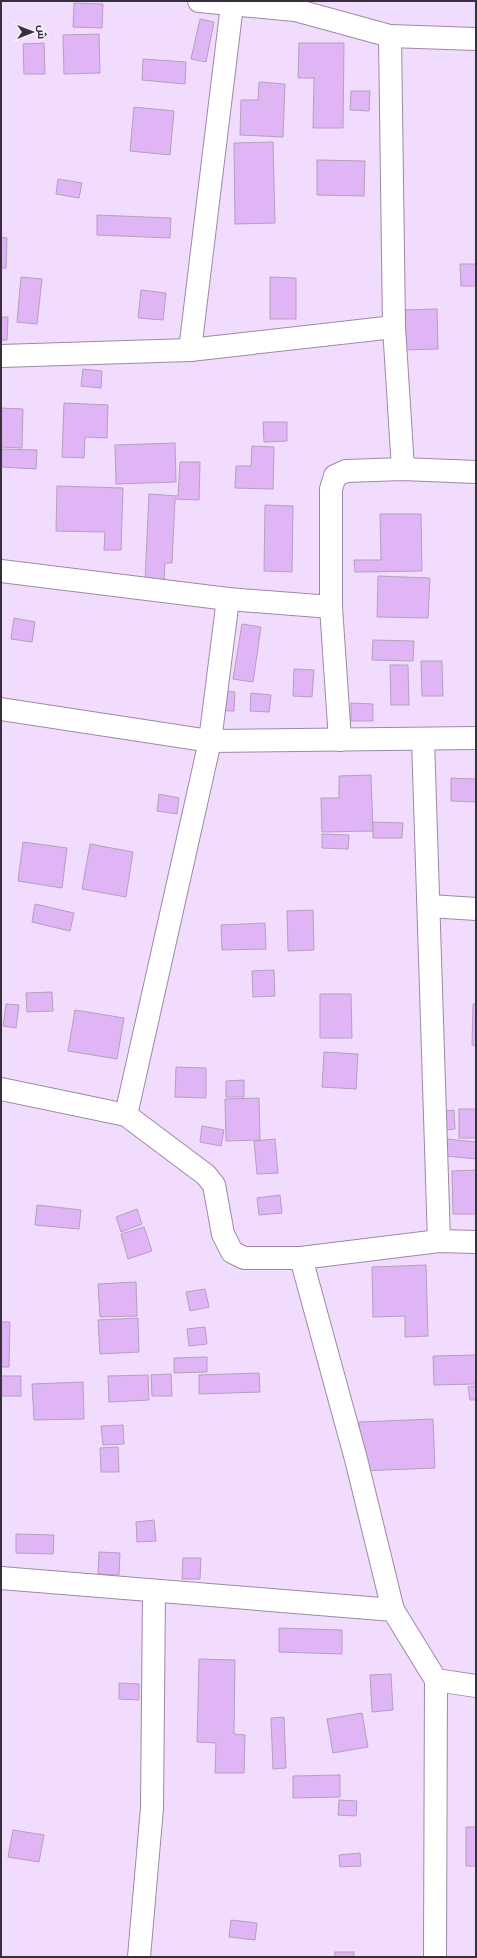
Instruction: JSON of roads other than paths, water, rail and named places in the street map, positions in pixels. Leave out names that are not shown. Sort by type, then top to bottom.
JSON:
[{"type":"street","points":[[199,1],[232,5],[296,6],[390,36],[476,39]]},
{"type":"street","points":[[190,350],[232,5]]},
{"type":"street","points":[[390,36],[394,327],[403,469]]},
{"type":"street","points":[[1,356],[190,350],[394,327]]},
{"type":"street","points":[[340,740],[331,607],[331,489],[335,476],[346,471],[403,469],[476,472]]},
{"type":"street","points":[[1,571],[228,599],[331,607]]},
{"type":"street","points":[[126,1115],[210,741],[228,599]]},
{"type":"street","points":[[1,709],[210,741],[476,738]]},
{"type":"street","points":[[423,739],[430,906],[439,1241]]},
{"type":"street","points":[[430,906],[476,909]]},
{"type":"street","points":[[1,1089],[126,1115],[197,1167],[214,1185],[223,1234],[232,1252],[244,1258],[301,1258],[439,1241],[476,1242]]},
{"type":"street","points":[[301,1258],[356,1460],[393,1610],[436,1680],[435,1957]]},
{"type":"street","points":[[1,1578],[393,1610]]},
{"type":"street","points":[[139,1957],[152,1808],[154,1591]]},
{"type":"street","points":[[436,1680],[476,1686]]}]
